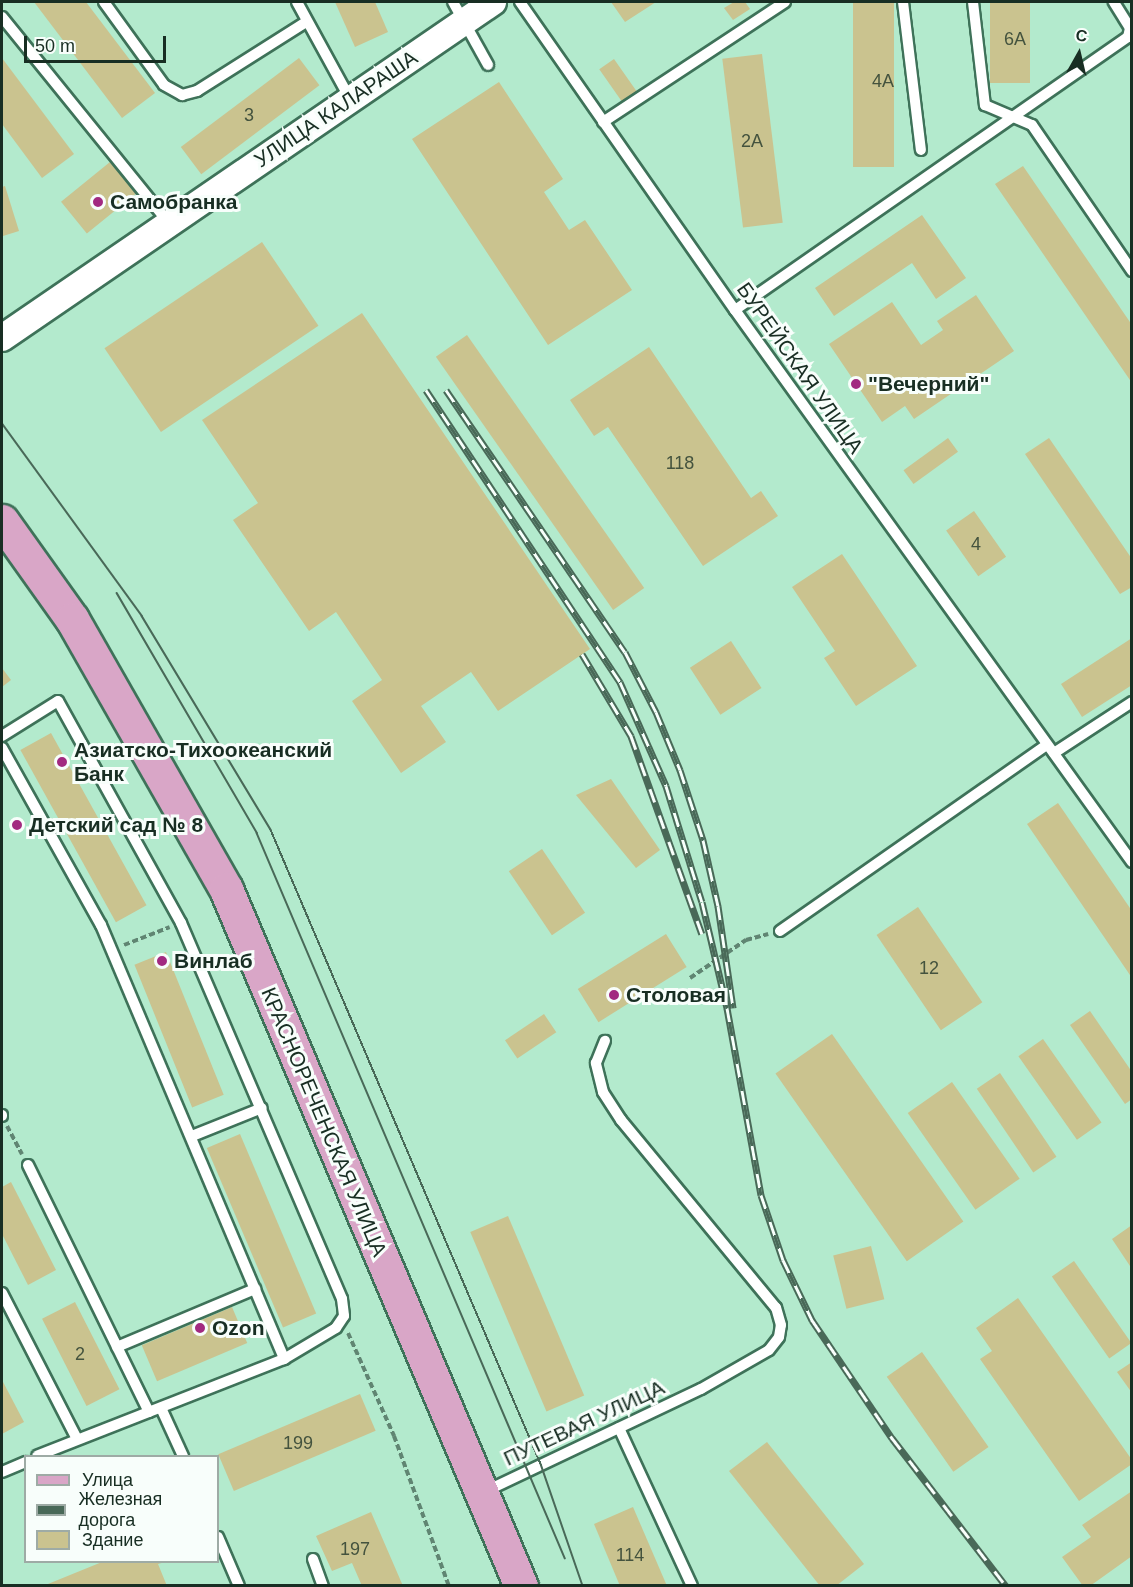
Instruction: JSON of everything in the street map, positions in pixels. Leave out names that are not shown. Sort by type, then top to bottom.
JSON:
[{"type":"main road","name":"КРАСНОРЕЧЕНСКАЯ УЛИЦА","points":[[2,521],[72,619],[226,889],[484,1492],[521,1586]]},
{"type":"street","name":"УЛИЦА КАЛАРАША","points":[[2,338],[350,99],[458,12],[493,2]]},
{"type":"lane","points":[[104,2],[164,85],[182,94],[196,91],[306,22]]},
{"type":"lane","points":[[297,2],[350,99]]},
{"type":"lane","name":"БУРЕЙСКАЯ УЛИЦА","points":[[520,2],[735,310],[1131,862]]},
{"type":"lane","points":[[603,122],[785,2]]},
{"type":"lane","points":[[903,2],[921,150]]},
{"type":"lane","points":[[973,2],[985,105],[1032,125],[1131,271]]},
{"type":"lane","points":[[735,310],[1128,37],[1130,28],[1114,2]]},
{"type":"lane","points":[[458,12],[488,65]]},
{"type":"lane","points":[[2,17],[169,223]]},
{"type":"lane","points":[[2,736],[58,701],[181,922],[342,1299],[344,1316],[336,1328],[284,1359],[39,1455]]},
{"type":"lane","points":[[780,931],[1050,749],[1131,702]]},
{"type":"lane","points":[[2,748],[112,950],[284,1359]]},
{"type":"lane","name":"ПУТЕВАЯ УЛИЦА","points":[[484,1492],[702,1389],[769,1350],[779,1337],[779,1315],[609,1101],[596,1063],[605,1041]]},
{"type":"lane","points":[[192,1136],[262,1108]]},
{"type":"lane","points":[[28,1165],[149,1412]]},
{"type":"lane","points":[[117,1347],[255,1289]]},
{"type":"lane","points":[[2,1293],[77,1439]]},
{"type":"lane","points":[[162,1408],[183,1455]]},
{"type":"lane","points":[[619,1428],[692,1586]]},
{"type":"lane","points":[[2,1472],[24,1462]]},
{"type":"lane","points":[[219,1539],[239,1586]]},
{"type":"lane","points":[[312,1559],[323,1586]]},
{"type":"path","points":[[112,950],[181,922]]},
{"type":"path","points":[[690,978],[746,940],[780,931]]},
{"type":"path","points":[[2,1116],[28,1165]]},
{"type":"path","points":[[344,1326],[394,1436],[449,1586]]},
{"type":"building","points":[[34,2],[86,2],[155,93],[122,118]]},
{"type":"building","points":[[335,2],[375,2],[388,32],[355,47]]},
{"type":"building","points":[[611,2],[656,2],[625,22]]},
{"type":"building","points":[[734,2],[745,2],[750,9],[733,20],[724,8]]},
{"type":"building","points":[[853,2],[894,2],[894,167],[853,167]]},
{"type":"building","points":[[990,2],[1030,2],[1030,83],[990,83]]},
{"type":"building","points":[[762,54],[783,223],[743,228],[722,59]]},
{"type":"building","points":[[2,58],[74,154],[42,178],[2,124]]},
{"type":"building","points":[[299,58],[319,85],[201,174],[181,147]]},
{"type":"building","points":[[614,59],[637,92],[622,102],[599,69]]},
{"type":"building","points":[[499,82],[563,179],[544,192],[569,230],[585,220],[632,290],[548,345],[412,139]]},
{"type":"building","points":[[110,162],[136,194],[87,234],[61,202]]},
{"type":"building","points":[[1023,166],[1132,325],[1132,383],[995,184]]},
{"type":"building","points":[[5,186],[19,231],[3,236],[2,187]]},
{"type":"building","points":[[922,215],[966,278],[936,299],[912,263],[834,316],[815,288]]},
{"type":"building","points":[[262,242],[318,326],[161,432],[104,348]]},
{"type":"building","points":[[976,295],[1014,351],[914,419],[905,406],[882,422],[829,344],[892,302],[921,345],[943,330],[937,321]]},
{"type":"building","points":[[362,313],[590,649],[498,711],[471,672],[421,706],[446,742],[401,773],[352,701],[382,680],[336,612],[309,631],[233,520],[258,503],[202,420]]},
{"type":"building","points":[[467,335],[644,588],[613,610],[436,357]]},
{"type":"building","points":[[649,347],[751,498],[761,491],[778,516],[703,566],[608,427],[594,436],[570,400]]},
{"type":"building","points":[[948,438],[958,452],[913,484],[904,470]]},
{"type":"building","points":[[1049,438],[1132,559],[1132,587],[1120,594],[1025,454]]},
{"type":"building","points":[[974,511],[1006,557],[978,576],[946,531]]},
{"type":"building","points":[[842,554],[917,666],[856,706],[824,658],[835,651],[792,587]]},
{"type":"building","points":[[1132,638],[1132,685],[1082,717],[1061,684]]},
{"type":"building","points":[[731,641],[761,688],[720,715],[690,668]]},
{"type":"building","points":[[2,668],[11,680],[2,687]]},
{"type":"building","points":[[51,733],[147,905],[116,922],[20,750]]},
{"type":"building","points":[[611,779],[660,850],[636,868],[576,795]]},
{"type":"building","points":[[1058,803],[1132,911],[1132,978],[1027,824]]},
{"type":"building","points":[[542,849],[585,913],[552,935],[509,871]]},
{"type":"building","points":[[918,907],[982,1002],[941,1030],[877,935]]},
{"type":"building","points":[[666,934],[687,967],[598,1022],[578,989]]},
{"type":"building","points":[[166,952],[224,1095],[192,1108],[134,965]]},
{"type":"building","points":[[1090,1011],[1132,1072],[1132,1099],[1125,1104],[1070,1025]]},
{"type":"building","points":[[544,1014],[556,1032],[517,1059],[505,1040]]},
{"type":"building","points":[[832,1034],[963,1222],[907,1261],[775,1074]]},
{"type":"building","points":[[1043,1039],[1102,1123],[1077,1140],[1018,1056]]},
{"type":"building","points":[[1000,1073],[1056,1157],[1033,1172],[977,1089]]},
{"type":"building","points":[[952,1082],[1020,1179],[975,1210],[908,1113]]},
{"type":"building","points":[[240,1134],[316,1313],[283,1328],[207,1148]]},
{"type":"building","points":[[11,1182],[56,1270],[28,1285],[2,1234],[2,1187]]},
{"type":"building","points":[[508,1216],[584,1395],[546,1412],[470,1232]]},
{"type":"building","points":[[1132,1225],[1132,1269],[1112,1239]]},
{"type":"building","points":[[871,1246],[884,1299],[846,1309],[833,1255]]},
{"type":"building","points":[[1074,1261],[1131,1343],[1109,1358],[1052,1276]]},
{"type":"building","points":[[1018,1298],[1132,1460],[1132,1464],[1079,1501],[980,1359],[992,1351],[976,1328]]},
{"type":"building","points":[[75,1302],[119,1389],[87,1406],[42,1319]]},
{"type":"building","points":[[232,1307],[247,1343],[157,1381],[142,1345]]},
{"type":"building","points":[[922,1352],[989,1447],[953,1472],[887,1377]]},
{"type":"building","points":[[1132,1362],[1132,1393],[1117,1372]]},
{"type":"building","points":[[2,1380],[24,1422],[2,1434]]},
{"type":"building","points":[[360,1394],[376,1431],[234,1491],[219,1455]]},
{"type":"building","points":[[767,1442],[864,1564],[836,1586],[820,1586],[729,1471]]},
{"type":"building","points":[[1132,1491],[1132,1556],[1090,1586],[1083,1586],[1062,1557],[1091,1537],[1082,1525]]},
{"type":"building","points":[[633,1507],[667,1586],[620,1586],[594,1524]]},
{"type":"building","points":[[371,1512],[403,1586],[362,1586],[352,1563],[332,1571],[316,1536]]},
{"type":"building","points":[[100,1563],[162,1563],[158,1564],[167,1586],[43,1586]]},
{"type":"tram line","points":[[2,423],[142,616],[271,830],[541,1464],[583,1586]]},
{"type":"tram line","points":[[117,593],[257,833],[565,1558]]},
{"type":"railway","points":[[426,390],[620,682],[666,786],[702,902],[727,1008],[761,1195],[783,1260],[812,1320],[892,1438],[1006,1586]]},
{"type":"railway","points":[[446,390],[625,652],[656,712],[680,770],[703,840],[718,906],[733,1008]]},
{"type":"railway","points":[[582,654],[631,736],[702,934]]},
{"type":"place","name":"Самобранка","points":[[98,202]]},
{"type":"place","name":"\"Вечерний\"","points":[[856,384]]},
{"type":"place","name":"Азиатско-Тихоокеанский Банк","points":[[62,762]]},
{"type":"place","name":"Детский сад № 8","points":[[17,825]]},
{"type":"place","name":"Винлаб","points":[[162,961]]},
{"type":"place","name":"Столовая","points":[[614,995]]},
{"type":"place","name":"Ozon","points":[[200,1328]]}]
